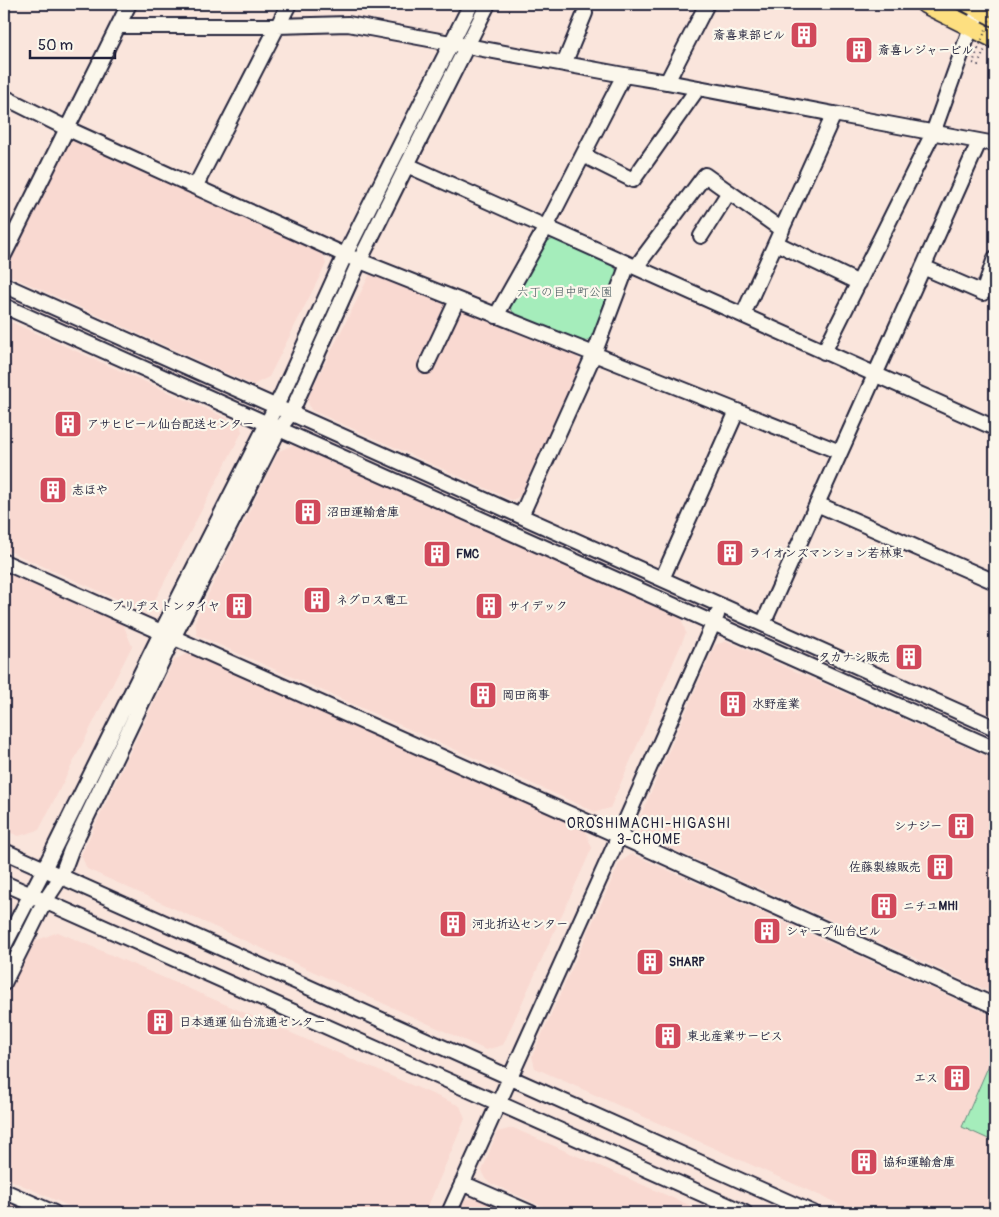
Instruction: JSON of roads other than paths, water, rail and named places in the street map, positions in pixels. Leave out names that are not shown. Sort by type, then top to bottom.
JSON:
[{"type":"main road","points":[[925,4],[971,27],[990,44]]},
{"type":"street","points":[[4,255],[129,4]]},
{"type":"street","points":[[195,186],[289,4]]},
{"type":"street","points":[[4,946],[167,635],[273,426],[275,407],[345,256],[471,4]]},
{"type":"street","points":[[273,426],[291,413],[406,165],[488,4]]},
{"type":"street","points":[[667,82],[707,4]]},
{"type":"street","points":[[824,352],[933,133],[971,27],[985,8]]},
{"type":"street","points":[[564,64],[585,13]]},
{"type":"street","points":[[118,26],[348,24],[995,144]]},
{"type":"street","points":[[496,316],[546,228],[624,75]]},
{"type":"street","points":[[583,155],[633,180],[698,88]]},
{"type":"street","points":[[4,97],[66,128],[345,256],[840,452]]},
{"type":"street","points":[[743,315],[834,114]]},
{"type":"street","points":[[763,624],[979,142]]},
{"type":"street","points":[[406,165],[875,375],[994,425]]},
{"type":"street","points":[[521,516],[632,266],[705,176],[782,230]]},
{"type":"street","points":[[701,236],[729,192]]},
{"type":"street","points":[[776,243],[858,283]]},
{"type":"street","points":[[923,267],[983,293],[995,258]]},
{"type":"street","points":[[4,285],[995,728]]},
{"type":"street","points":[[426,366],[457,300]]},
{"type":"street","points":[[4,306],[995,749]]},
{"type":"street","points":[[662,578],[736,412]]},
{"type":"street","points":[[817,504],[995,582]]},
{"type":"street","points":[[4,562],[995,1006]]},
{"type":"street","points":[[449,1213],[721,605]]},
{"type":"street","points":[[4,983],[45,902],[61,877],[71,850],[167,635]]},
{"type":"street","points":[[4,852],[813,1213]]},
{"type":"street","points":[[4,883],[745,1213]]},
{"type":"street","points":[[462,1183],[531,1213]]},
{"type":"street","points":[[4,1191],[54,1213]]},
{"type":"place","name":"斎喜東部ビル","points":[[804,35]]},
{"type":"place","name":"斎喜レジャービル","points":[[859,50]]},
{"type":"place","name":"アサヒビール仙台配送センター","points":[[68,424]]},
{"type":"place","name":"志ほや","points":[[53,490]]},
{"type":"place","name":"沼田運輸倉庫","points":[[308,512]]},
{"type":"place","name":"ライオンズマンション若林東","points":[[730,553]]},
{"type":"place","name":"FMC","points":[[437,554]]},
{"type":"place","name":"ネグロス電工","points":[[317,600]]},
{"type":"place","name":"ブリヂストンタイヤ","points":[[239,606]]},
{"type":"place","name":"サイデック","points":[[489,606]]},
{"type":"place","name":"タカナシ販売","points":[[909,657]]},
{"type":"place","name":"岡田商事","points":[[483,695]]},
{"type":"place","name":"水野産業","points":[[733,704]]},
{"type":"place","name":"シナジー","points":[[961,826]]},
{"type":"place","name":"佐藤製線販売","points":[[940,867]]},
{"type":"place","name":"ニチユMHI","points":[[884,906]]},
{"type":"place","name":"河北折込センター","points":[[453,924]]},
{"type":"place","name":"シャープ仙台ビル","points":[[767,931]]},
{"type":"place","name":"SHARP","points":[[650,962]]},
{"type":"place","name":"日本通運 仙台流通センター","points":[[160,1022]]},
{"type":"place","name":"東北産業サービス","points":[[668,1036]]},
{"type":"place","name":"エス","points":[[957,1078]]},
{"type":"place","name":"協和運輸倉庫","points":[[864,1162]]},
{"type":"district","name":"OROSHIMACHI-HIGASHI 3-CHOME","points":[[649,832]]},
{"type":"park label","name":"六丁の目中町公園","points":[[565,292]]}]
